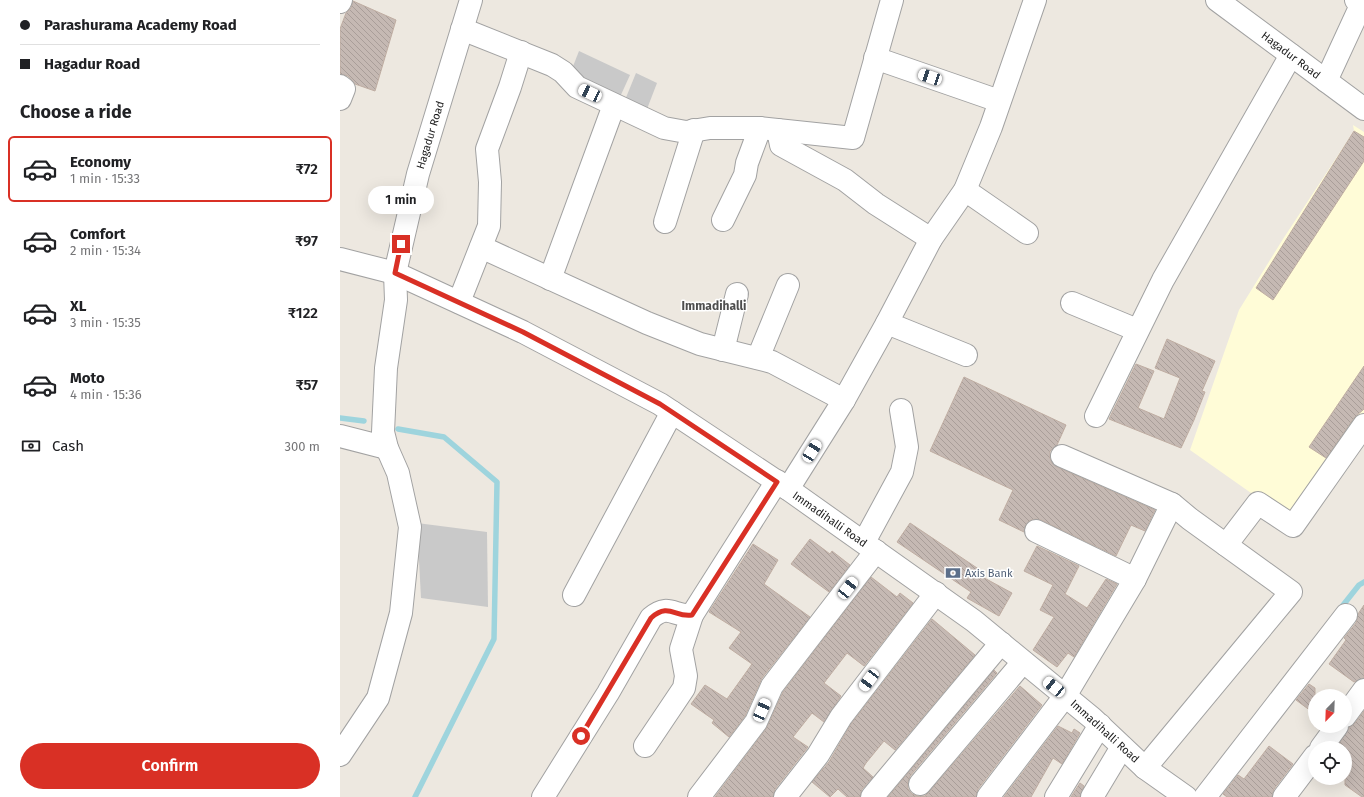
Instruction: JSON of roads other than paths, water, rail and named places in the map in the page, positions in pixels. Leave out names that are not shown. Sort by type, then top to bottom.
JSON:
[{"type":"street","name":"Hagadur Road","points":[[340,755],[378,698],[401,613],[410,527],[398,473],[387,448],[383,432],[386,368],[396,300],[395,273],[418,174],[471,0]]},
{"type":"street","points":[[462,29],[552,65],[563,72],[577,87],[664,128],[686,132],[710,128],[769,129],[853,138],[892,0]]},
{"type":"street","points":[[645,746],[684,688],[686,676],[681,649],[692,615],[782,485],[844,400],[887,323],[931,239],[965,190],[991,127],[1035,0]]},
{"type":"street","name":"Hagadur Road","points":[[1217,0],[1364,109]]},
{"type":"street","points":[[1326,81],[1362,3],[1356,0]]},
{"type":"street","points":[[459,302],[489,226],[490,182],[487,148],[510,87],[521,52]]},
{"type":"street","points":[[1096,416],[1163,280],[1228,163],[1291,55]]},
{"type":"street","points":[[875,58],[999,101]]},
{"type":"street","points":[[340,86],[344,89],[340,99]]},
{"type":"street","points":[[550,279],[614,105]]},
{"type":"street","points":[[723,220],[745,175],[747,162],[769,129]]},
{"type":"street","points":[[769,129],[781,145],[845,180],[876,204],[931,239]]},
{"type":"street","points":[[665,222],[694,130]]},
{"type":"street","points":[[965,190],[1027,233]]},
{"type":"street","points":[[481,247],[647,323],[700,344],[772,362],[844,400]]},
{"type":"street","name":"Immadihalli Road","points":[[340,259],[395,273],[459,302],[523,332],[672,412],[782,485],[974,621],[1100,726],[1145,768],[1186,797]]},
{"type":"street","points":[[758,358],[788,285]]},
{"type":"street","points":[[723,350],[738,294]]},
{"type":"street","points":[[1072,302],[1138,330]]},
{"type":"street","points":[[887,323],[966,355]]},
{"type":"street","points":[[699,797],[756,722],[772,686],[870,547],[902,472],[907,447],[901,410]]},
{"type":"street","points":[[574,595],[672,412]]},
{"type":"street","points":[[1226,545],[1258,503],[1294,526],[1364,425]]},
{"type":"street","points":[[340,436],[387,448]]},
{"type":"street","points":[[1062,456],[1172,504],[1291,592],[1145,768]]},
{"type":"street","points":[[988,797],[1065,696],[1135,579],[1172,504]]},
{"type":"street","points":[[1036,531],[1135,579]]},
{"type":"street","points":[[785,797],[818,755],[841,717],[936,593]]},
{"type":"street","points":[[543,797],[651,618],[666,610],[676,611],[682,615],[692,615]]},
{"type":"street","points":[[1205,797],[1346,615]]},
{"type":"street","points":[[872,797],[1001,644]]},
{"type":"street","points":[[920,784],[1023,662]]},
{"type":"street","points":[[1352,706],[1364,690]]},
{"type":"street","points":[[1056,797],[1100,726]]},
{"type":"street","points":[[1092,797],[1122,747]]},
{"type":"street","points":[[1284,797],[1308,765]]},
{"type":"waterway","points":[[340,418],[364,421]]},
{"type":"waterway","points":[[398,429],[444,437],[497,482],[494,639],[415,797]]},
{"type":"waterway","points":[[1340,609],[1359,585],[1364,582]]},
{"type":"place","name":"Axis Bank","points":[[953,573]]},
{"type":"district","name":"Immadihalli","points":[[714,306]]}]
